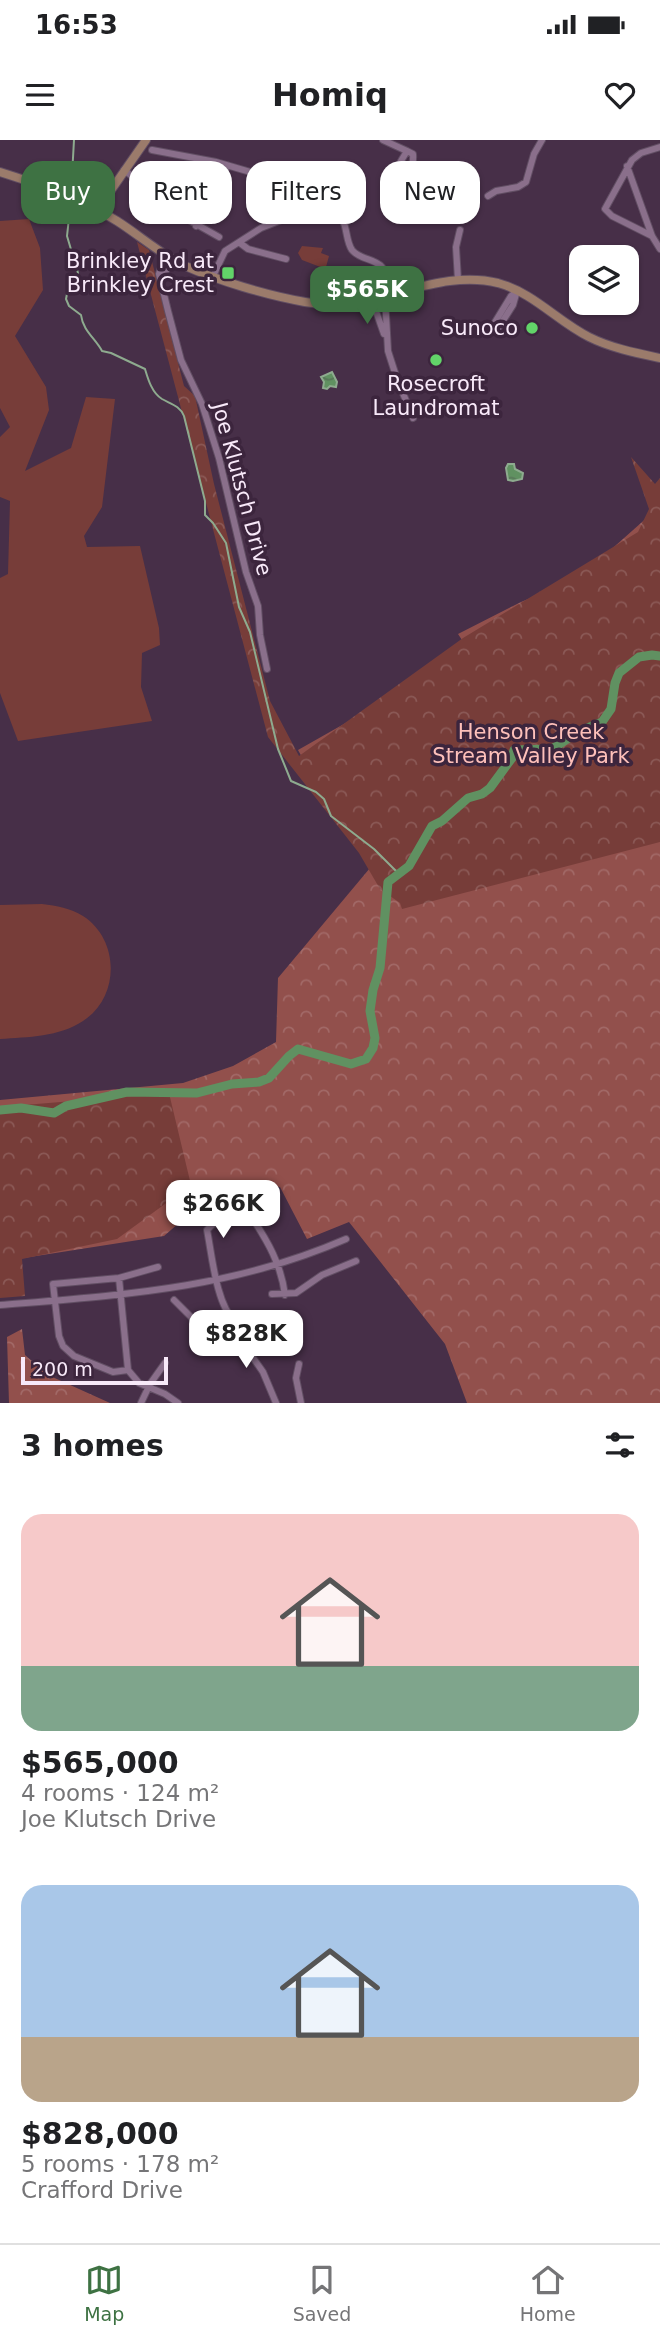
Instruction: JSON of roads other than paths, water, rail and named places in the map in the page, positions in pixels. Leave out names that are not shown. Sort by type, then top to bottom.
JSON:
[{"type":"main road","points":[[115,184],[146,140]]},
{"type":"main road","points":[[0,172],[21,179]]},
{"type":"main road","points":[[115,221],[168,257],[213,276],[272,294],[315,303],[347,304],[458,280],[490,281],[517,290],[589,337],[660,358]]},
{"type":"street","points":[[383,140],[407,151],[413,154],[412,165],[404,183],[396,187],[393,178],[407,151]]},
{"type":"street","points":[[488,196],[526,182],[534,154],[542,140]]},
{"type":"street","points":[[652,236],[611,216],[605,209],[627,166],[637,156],[660,148]]},
{"type":"street","points":[[152,150],[209,161]]},
{"type":"street","points":[[627,166],[652,236],[660,249]]},
{"type":"street","points":[[124,170],[144,185],[162,204],[219,237]]},
{"type":"street","points":[[213,276],[225,251],[261,228],[283,218],[317,213],[338,214],[343,219],[349,244],[355,253],[382,267],[379,298],[387,344],[396,376],[413,418]]},
{"type":"street","points":[[458,280],[456,247],[460,229]]},
{"type":"street","points":[[240,243],[248,249],[286,259]]},
{"type":"street","name":"Joe Klutsch Drive","points":[[168,257],[159,271],[181,360],[202,404],[219,458],[246,572],[258,606],[260,635],[267,668]]},
{"type":"street","points":[[495,328],[513,306],[517,290]]},
{"type":"street","points":[[379,298],[387,344]]},
{"type":"street","points":[[265,1338],[233,1320],[224,1305],[207,1230],[217,1219],[243,1214],[251,1216],[271,1247],[285,1295]]},
{"type":"street","points":[[0,1306],[161,1291],[217,1281],[278,1265],[346,1239]]},
{"type":"street","points":[[272,1294],[296,1293],[322,1275],[356,1261]]},
{"type":"street","points":[[128,1370],[113,1372],[74,1356],[67,1350],[59,1336],[53,1284],[119,1278],[158,1267]]},
{"type":"street","points":[[119,1278],[128,1370],[135,1381],[178,1403]]},
{"type":"street","points":[[174,1300],[194,1320],[221,1332],[242,1346],[256,1360],[276,1403]]},
{"type":"street","points":[[221,1332],[233,1320]]},
{"type":"street","points":[[141,1403],[147,1388],[165,1363]]},
{"type":"street","points":[[299,1364],[296,1378],[301,1403]]},
{"type":"water","points":[[332,372],[337,382],[336,387],[323,388],[321,377]]},
{"type":"water","points":[[508,464],[514,464],[515,469],[523,473],[522,479],[508,480]]},
{"type":"waterway","points":[[73,161],[74,140]]},
{"type":"waterway","points":[[68,224],[67,236],[78,273],[74,285],[68,289],[66,299],[69,306],[81,315],[87,330],[102,351],[145,369],[156,393],[178,408],[184,416],[205,501],[205,515],[226,543],[239,607],[250,632],[278,749],[291,781],[316,792],[324,799],[331,816],[374,849],[398,873]]},
{"type":"waterway","points":[[0,1110],[21,1108],[54,1113],[66,1106],[127,1092],[197,1093],[232,1084],[259,1082],[269,1078],[298,1049],[351,1064],[366,1059],[373,1048],[375,1038],[370,1011],[380,968],[388,882],[409,866],[432,826],[442,821],[468,798],[482,794],[490,788],[512,758],[514,750],[552,749],[578,732],[602,722],[611,709],[619,673],[639,657],[660,656]]},
{"type":"place","name":"Brinkley Rd at Brinkley Crest","points":[[228,273]]},
{"type":"place","name":"Sunoco","points":[[532,328]]},
{"type":"place","name":"Rosecroft Laundromat","points":[[436,360]]},
{"type":"park label","name":"Henson Creek Stream Valley Park","points":[[531,744]]}]
